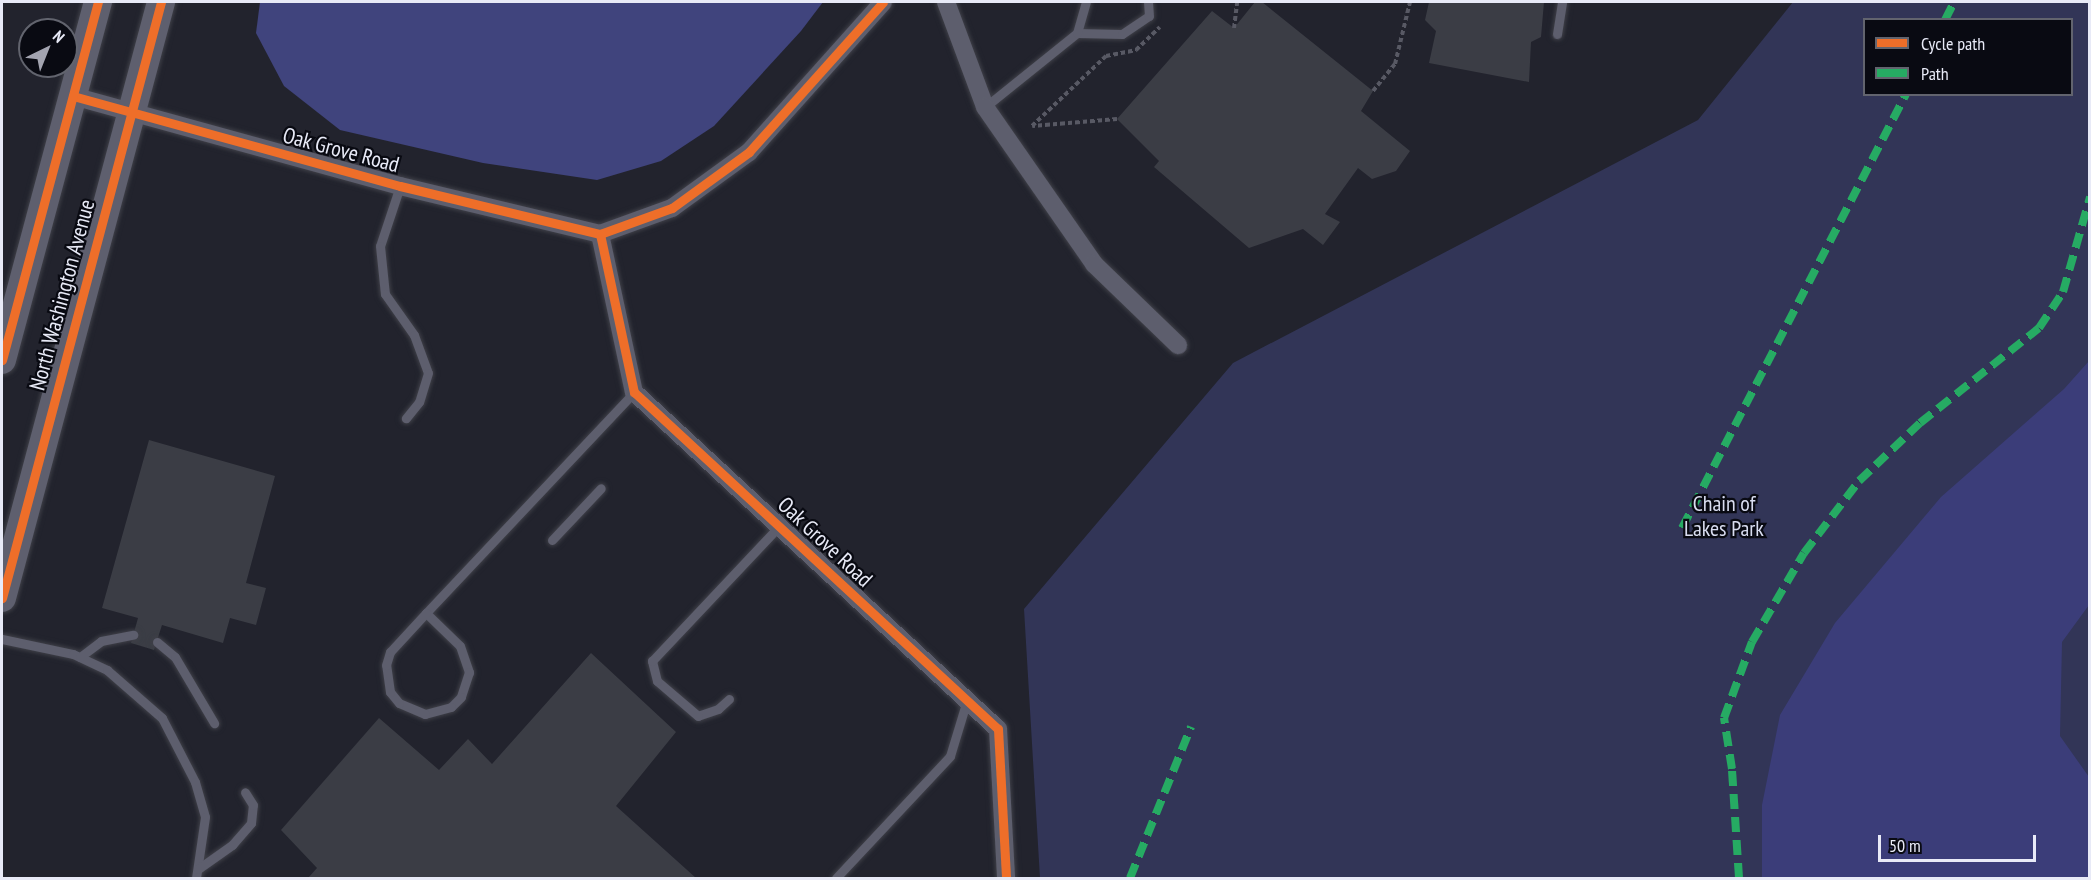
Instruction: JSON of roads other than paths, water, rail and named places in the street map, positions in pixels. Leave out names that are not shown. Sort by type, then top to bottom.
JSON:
[{"type":"main road","name":"North Washington Avenue","points":[[2,360],[98,2]]},
{"type":"main road","name":"North Washington Avenue","points":[[2,598],[161,2]]},
{"type":"street","points":[[634,392],[600,234],[672,208],[749,152],[883,2]]},
{"type":"street","points":[[946,2],[985,107],[1094,264],[1178,345]]},
{"type":"street","name":"Oak Grove Road","points":[[73,96],[400,186],[600,234]]},
{"type":"street","name":"Oak Grove Road","points":[[634,392],[998,729],[1006,879]]},
{"type":"lane","points":[[985,107],[1077,33],[1086,2]]},
{"type":"lane","points":[[1077,33],[1122,34],[1149,16],[1148,2]]},
{"type":"lane","points":[[1557,34],[1562,2]]},
{"type":"lane","points":[[400,186],[380,246],[385,294],[414,334],[428,374],[419,402],[406,418]]},
{"type":"lane","points":[[426,613],[460,646],[470,672],[461,697],[445,710],[425,714],[399,703],[390,692],[386,665],[395,646],[426,613],[634,392]]},
{"type":"lane","points":[[552,540],[601,488]]},
{"type":"lane","points":[[729,699],[718,709],[698,716],[657,681],[652,661],[779,526]]},
{"type":"lane","points":[[80,657],[101,641],[115,636],[133,635]]},
{"type":"lane","points":[[2,639],[80,657],[107,670],[162,718],[195,782],[205,817],[197,874]]},
{"type":"lane","points":[[157,642],[175,657],[214,723]]},
{"type":"lane","points":[[836,879],[950,756],[967,700]]},
{"type":"lane","points":[[197,874],[232,844],[251,823],[254,805],[245,792]]},
{"type":"park label","name":"Chain of Lakes Park","points":[[1724,516]]}]
